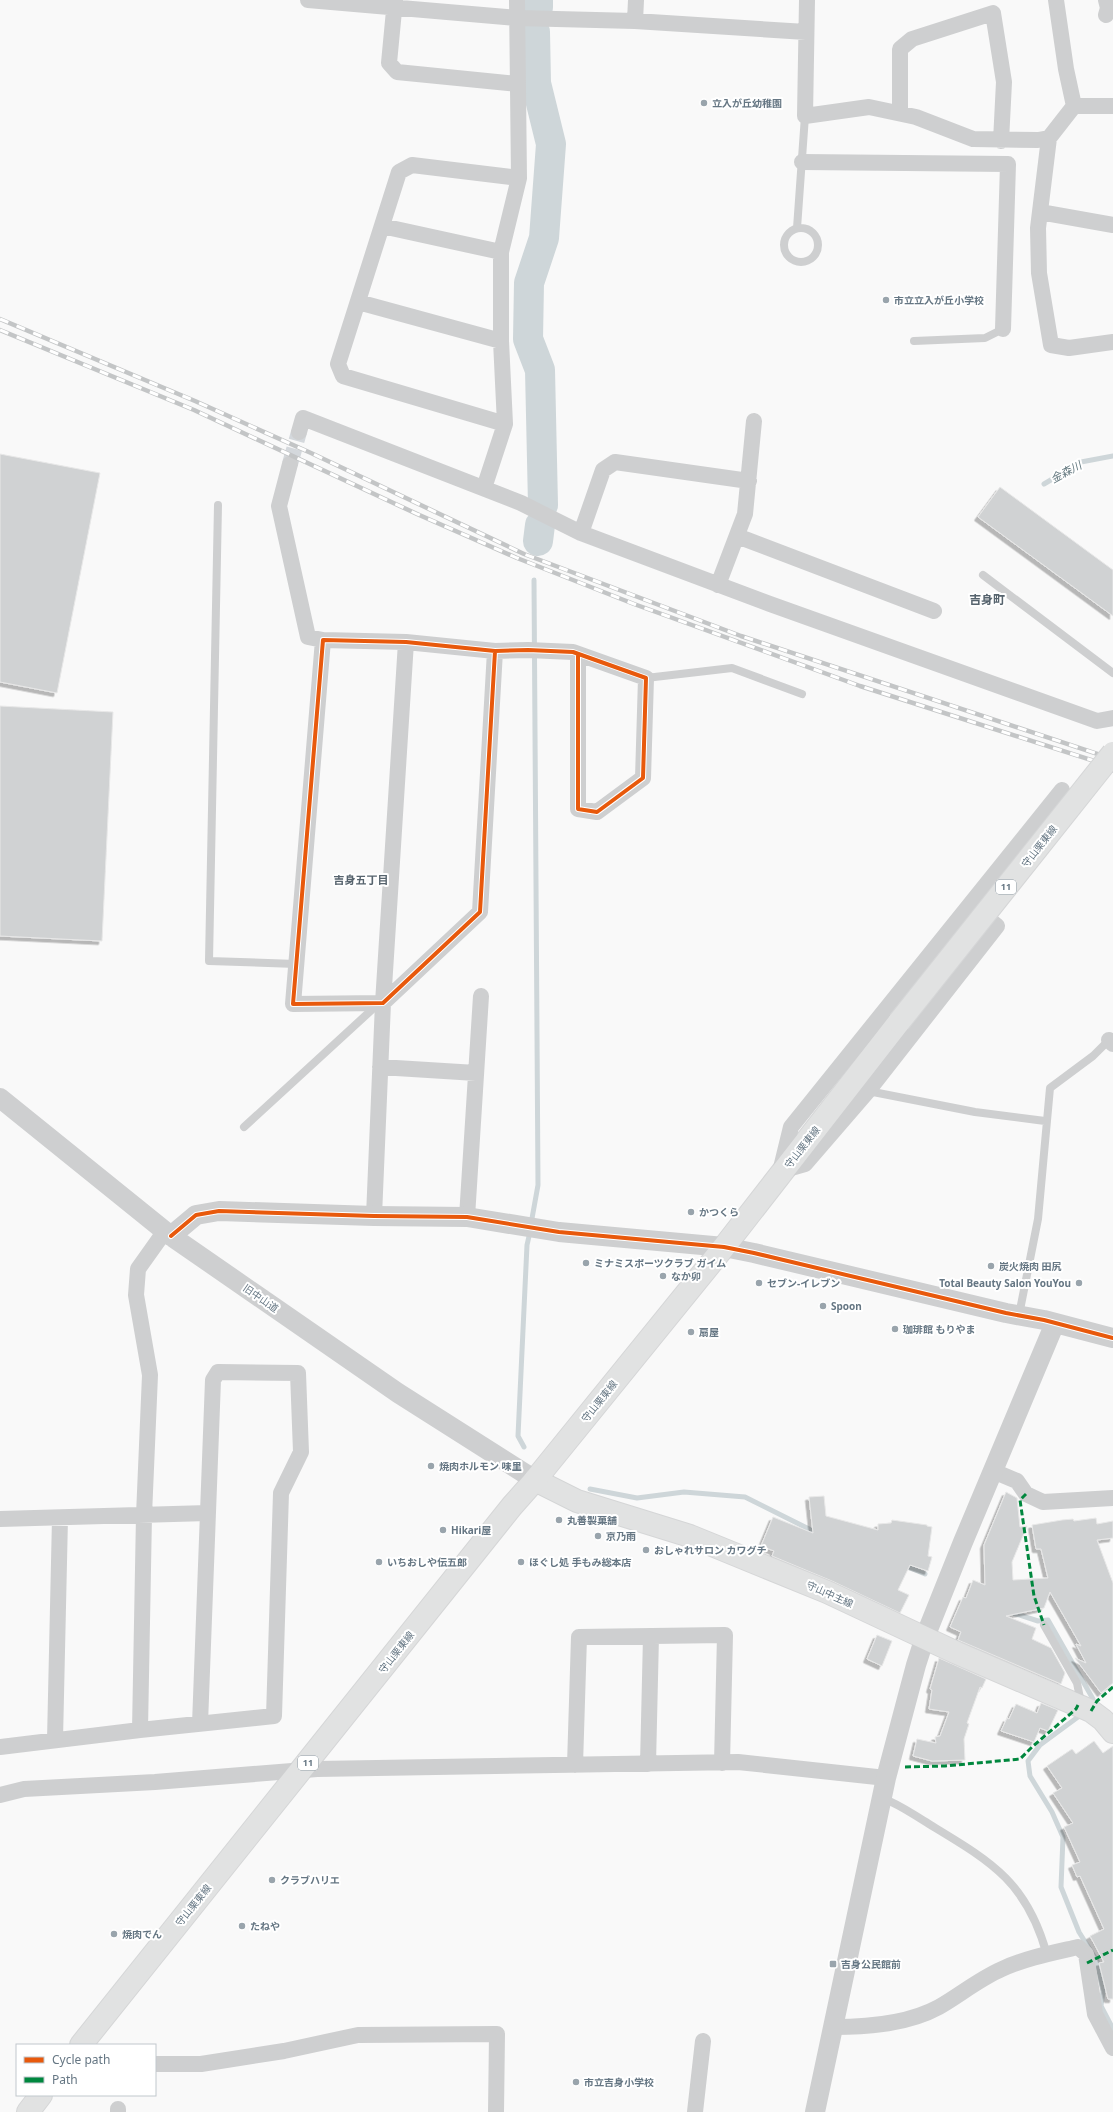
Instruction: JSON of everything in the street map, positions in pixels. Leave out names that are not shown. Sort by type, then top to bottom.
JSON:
[{"type":"main road","name":"守山栗東線","points":[[82,2044],[512,1506],[535,1480],[724,1248],[899,1022],[1113,752]]},
{"type":"main road","name":"守山中主線","points":[[535,1480],[577,1501],[690,1536],[827,1592],[957,1653],[1091,1711],[1103,1720],[1113,1732]]},
{"type":"main road","points":[[28,2112],[40,2096]]},
{"type":"street","points":[[308,0],[394,4],[517,18],[635,21],[806,32]]},
{"type":"street","points":[[484,488],[505,424],[501,342],[501,252],[519,178],[517,0]]},
{"type":"street","points":[[635,21],[636,0]]},
{"type":"street","points":[[807,0],[805,116],[869,107],[916,117],[974,140],[1001,141],[1038,140],[1049,138]]},
{"type":"street","points":[[1056,0],[1066,69],[1074,106]]},
{"type":"street","points":[[394,4],[389,62],[397,72],[518,84]]},
{"type":"street","points":[[900,113],[900,49],[912,39],[992,6],[1004,82],[1001,141]]},
{"type":"street","points":[[1074,106],[1113,106]]},
{"type":"street","points":[[1074,106],[1049,138],[1038,228],[1039,273],[1051,345],[1069,348],[1113,342]]},
{"type":"street","points":[[802,162],[1008,164],[1003,329]]},
{"type":"street","points":[[505,424],[343,376],[338,364],[399,172],[412,166],[519,178]]},
{"type":"street","points":[[1040,212],[1113,225]]},
{"type":"street","points":[[382,226],[501,252]]},
{"type":"street","points":[[358,302],[501,342]]},
{"type":"street","points":[[299,432],[303,418],[521,503],[580,533],[718,585],[1097,720],[1113,718]]},
{"type":"street","points":[[718,585],[746,514],[754,421]]},
{"type":"street","points":[[580,533],[603,470],[615,462],[749,481]]},
{"type":"street","points":[[290,464],[279,506],[308,637],[323,640],[406,642],[495,651],[534,650],[578,654],[646,678],[643,778],[597,812],[578,809],[578,654]]},
{"type":"street","points":[[737,536],[934,611]]},
{"type":"street","points":[[323,640],[293,1004],[381,1003],[480,912],[495,651]]},
{"type":"street","points":[[374,1216],[381,1003],[406,642]]},
{"type":"street","points":[[782,1173],[791,1127],[1062,790]]},
{"type":"street","points":[[782,1173],[805,1164],[868,1091],[997,926],[970,904]]},
{"type":"street","points":[[467,1217],[481,996]]},
{"type":"street","points":[[380,1067],[476,1072]]},
{"type":"street","name":"旧中山道","points":[[0,1098],[168,1233],[398,1393],[535,1480]]},
{"type":"street","points":[[140,1730],[144,1515],[150,1375],[136,1295],[138,1269],[168,1233],[196,1215],[219,1211],[374,1216],[467,1217],[567,1233],[724,1248],[761,1254],[1113,1338]]},
{"type":"street","points":[[815,2112],[886,1778],[903,1711],[925,1637],[1055,1323]]},
{"type":"street","points":[[0,1747],[274,1716],[281,1493],[301,1452],[298,1373],[218,1372],[213,1380],[200,1724]]},
{"type":"street","points":[[993,1471],[1017,1481],[1026,1494],[1043,1502],[1113,1498]]},
{"type":"street","points":[[0,1519],[208,1513]]},
{"type":"street","points":[[55,1740],[60,1518]]},
{"type":"street","points":[[575,1765],[579,1637],[725,1635],[722,1763]]},
{"type":"street","points":[[648,1764],[651,1636]]},
{"type":"street","points":[[0,1795],[24,1789],[155,1782],[302,1770],[738,1762],[886,1778]]},
{"type":"street","points":[[834,2027],[862,2027],[914,2017],[938,2007],[1000,1970],[1025,1959],[1078,1947],[1086,1954],[1095,2014],[1113,2048]]},
{"type":"street","points":[[156,2064],[201,2064],[284,2051],[358,2035],[497,2034],[496,2112]]},
{"type":"street","points":[[695,2112],[703,2041]]},
{"type":"lane","points":[[797,228],[805,116]]},
{"type":"lane","points":[[797,228],[802,228],[813,232],[818,241],[819,247],[814,257],[805,262],[793,260],[785,252],[784,246],[787,235],[797,228]]},
{"type":"lane","points":[[914,341],[985,338],[1003,329]]},
{"type":"lane","points":[[218,505],[209,961],[296,964]]},
{"type":"lane","points":[[983,575],[1113,673]]},
{"type":"lane","points":[[646,678],[732,668],[802,694]]},
{"type":"lane","points":[[244,1127],[381,1003]]},
{"type":"lane","points":[[1018,1315],[1038,1219],[1045,1121],[1050,1088],[1112,1040]]},
{"type":"lane","points":[[868,1091],[975,1112],[1045,1121]]},
{"type":"lane","points":[[1044,1625],[1077,1683],[1080,1698],[1078,1705]]},
{"type":"lane","points":[[882,1798],[904,1807],[959,1841],[1000,1870],[1026,1903],[1035,1920],[1047,1955]]},
{"type":"building","points":[[0,454],[100,473],[57,693],[0,682]]},
{"type":"building","points":[[1000,487],[1113,570],[1113,616],[978,517]]},
{"type":"building","points":[[0,706],[113,712],[102,941],[0,936]]},
{"type":"building","points":[[1006,1492],[1017,1498],[1020,1527],[1027,1526],[1012,1562],[1013,1580],[1048,1578],[1041,1549],[1036,1549],[1032,1525],[1073,1519],[1074,1521],[1096,1518],[1097,1524],[1113,1521],[1113,1538],[1097,1540],[1113,1583],[1113,1683],[1101,1693],[1075,1658],[1086,1663],[1076,1644],[1081,1646],[1050,1592],[1044,1608],[1006,1616],[1036,1628],[1032,1639],[1051,1648],[1065,1673],[1061,1684],[958,1640],[961,1632],[950,1627],[963,1597],[966,1598],[973,1580],[985,1585],[984,1545]]},
{"type":"building","points":[[824,1496],[826,1516],[878,1530],[878,1524],[891,1523],[892,1520],[932,1527],[928,1556],[932,1557],[928,1571],[910,1565],[898,1590],[909,1595],[900,1613],[832,1581],[772,1556],[774,1551],[761,1546],[773,1517],[813,1533],[809,1497]]},
{"type":"building","points":[[877,1635],[892,1641],[882,1666],[867,1659]]},
{"type":"building","points":[[939,1658],[986,1679],[982,1688],[980,1687],[967,1723],[969,1724],[964,1739],[965,1760],[932,1761],[913,1756],[917,1739],[936,1743],[935,1737],[940,1736],[949,1712],[929,1709],[932,1690],[930,1689]]},
{"type":"building","points":[[1041,1703],[1058,1710],[1048,1731],[1040,1728],[1034,1742],[1001,1731],[1016,1704],[1037,1713]]},
{"type":"building","points":[[1094,1741],[1103,1753],[1113,1746],[1113,1999],[1108,1999],[1099,1963],[1104,1962],[1090,1936],[1104,1929],[1080,1876],[1077,1877],[1072,1865],[1080,1862],[1064,1827],[1073,1823],[1053,1793],[1062,1788],[1047,1766],[1072,1749],[1076,1754]]},
{"type":"waterway","points":[[538,0],[538,7]]},
{"type":"waterway","points":[[535,32],[536,83],[551,144],[544,238],[529,283],[528,339],[540,370],[543,505]]},
{"type":"waterway","name":"金森川","points":[[1044,484],[1081,462],[1113,456]]},
{"type":"waterway","points":[[538,541],[540,525]]},
{"type":"waterway","points":[[531,1224],[538,1185],[534,580]]},
{"type":"waterway","points":[[524,1447],[518,1436],[527,1245],[530,1232]]},
{"type":"waterway","points":[[590,1489],[637,1498],[684,1492],[745,1497],[817,1533]]},
{"type":"waterway","points":[[903,1565],[925,1574]]},
{"type":"waterway","points":[[1010,1612],[1038,1621],[1048,1620],[1093,1699]]},
{"type":"waterway","points":[[1082,1714],[1040,1745],[1028,1761],[1030,1776],[1052,1812],[1063,1837],[1061,1887],[1079,1932],[1097,1961],[1103,1991],[1101,2006],[1113,2029]]},
{"type":"tunnel","points":[[290,464],[299,432]]},
{"type":"railway","points":[[0,319],[195,401],[311,453],[524,554],[741,636],[1113,759]]},
{"type":"railway","points":[[0,330],[194,410],[417,514],[517,558],[634,604],[860,686],[1113,767]]},
{"type":"marked path","points":[[1026,1494],[1020,1500],[1034,1596],[1044,1625]]},
{"type":"marked path","points":[[1091,1711],[1097,1701],[1113,1687]]},
{"type":"marked path","points":[[905,1767],[945,1766],[1020,1759],[1076,1709],[1078,1705]]},
{"type":"marked path","points":[[1087,1963],[1113,1950]]},
{"type":"cycle path","points":[[495,651],[480,912],[383,1003],[293,1004],[323,640],[406,642],[495,651],[528,650],[573,652],[646,678],[643,778],[597,812],[578,809],[578,654]]},
{"type":"cycle path","points":[[171,1236],[196,1215],[219,1211],[374,1216],[467,1217],[559,1232],[724,1247],[1006,1313],[1044,1320],[1113,1338]]},
{"type":"place","name":"立入が丘幼稚園","points":[[704,103]]},
{"type":"place","name":"市立立入が丘小学校","points":[[886,300]]},
{"type":"place","name":"かつくら","points":[[691,1212]]},
{"type":"place","name":"ミナミスポーツクラブ ガイム","points":[[586,1263]]},
{"type":"place","name":"炭火焼肉 田尻","points":[[991,1266]]},
{"type":"place","name":"なか卯","points":[[663,1276]]},
{"type":"place","name":"セブン-イレブン","points":[[759,1283]]},
{"type":"place","name":"Total Beauty Salon YouYou","points":[[1079,1283]]},
{"type":"place","name":"Spoon","points":[[823,1306]]},
{"type":"place","name":"珈琲館 もりやま","points":[[895,1329]]},
{"type":"place","name":"扇屋","points":[[691,1332]]},
{"type":"place","name":"焼肉ホルモン 味里","points":[[431,1466]]},
{"type":"place","name":"丸善製菓舗","points":[[559,1520]]},
{"type":"place","name":"Hikari屋","points":[[443,1530]]},
{"type":"place","name":"京乃雨","points":[[598,1536]]},
{"type":"place","name":"おしゃれサロン カワグチ","points":[[646,1550]]},
{"type":"place","name":"いちおしや伝五郎","points":[[379,1562]]},
{"type":"place","name":"ほぐし処 手もみ総本店","points":[[521,1562]]},
{"type":"place","name":"クラブハリエ","points":[[272,1880]]},
{"type":"place","name":"たねや","points":[[242,1926]]},
{"type":"place","name":"焼肉でん","points":[[114,1934]]},
{"type":"place","name":"吉身公民館前","points":[[833,1964]]},
{"type":"place","name":"市立吉身小学校","points":[[576,2082]]},
{"type":"district","name":"吉身町","points":[[987,600]]},
{"type":"district","name":"吉身五丁目","points":[[361,880]]}]
